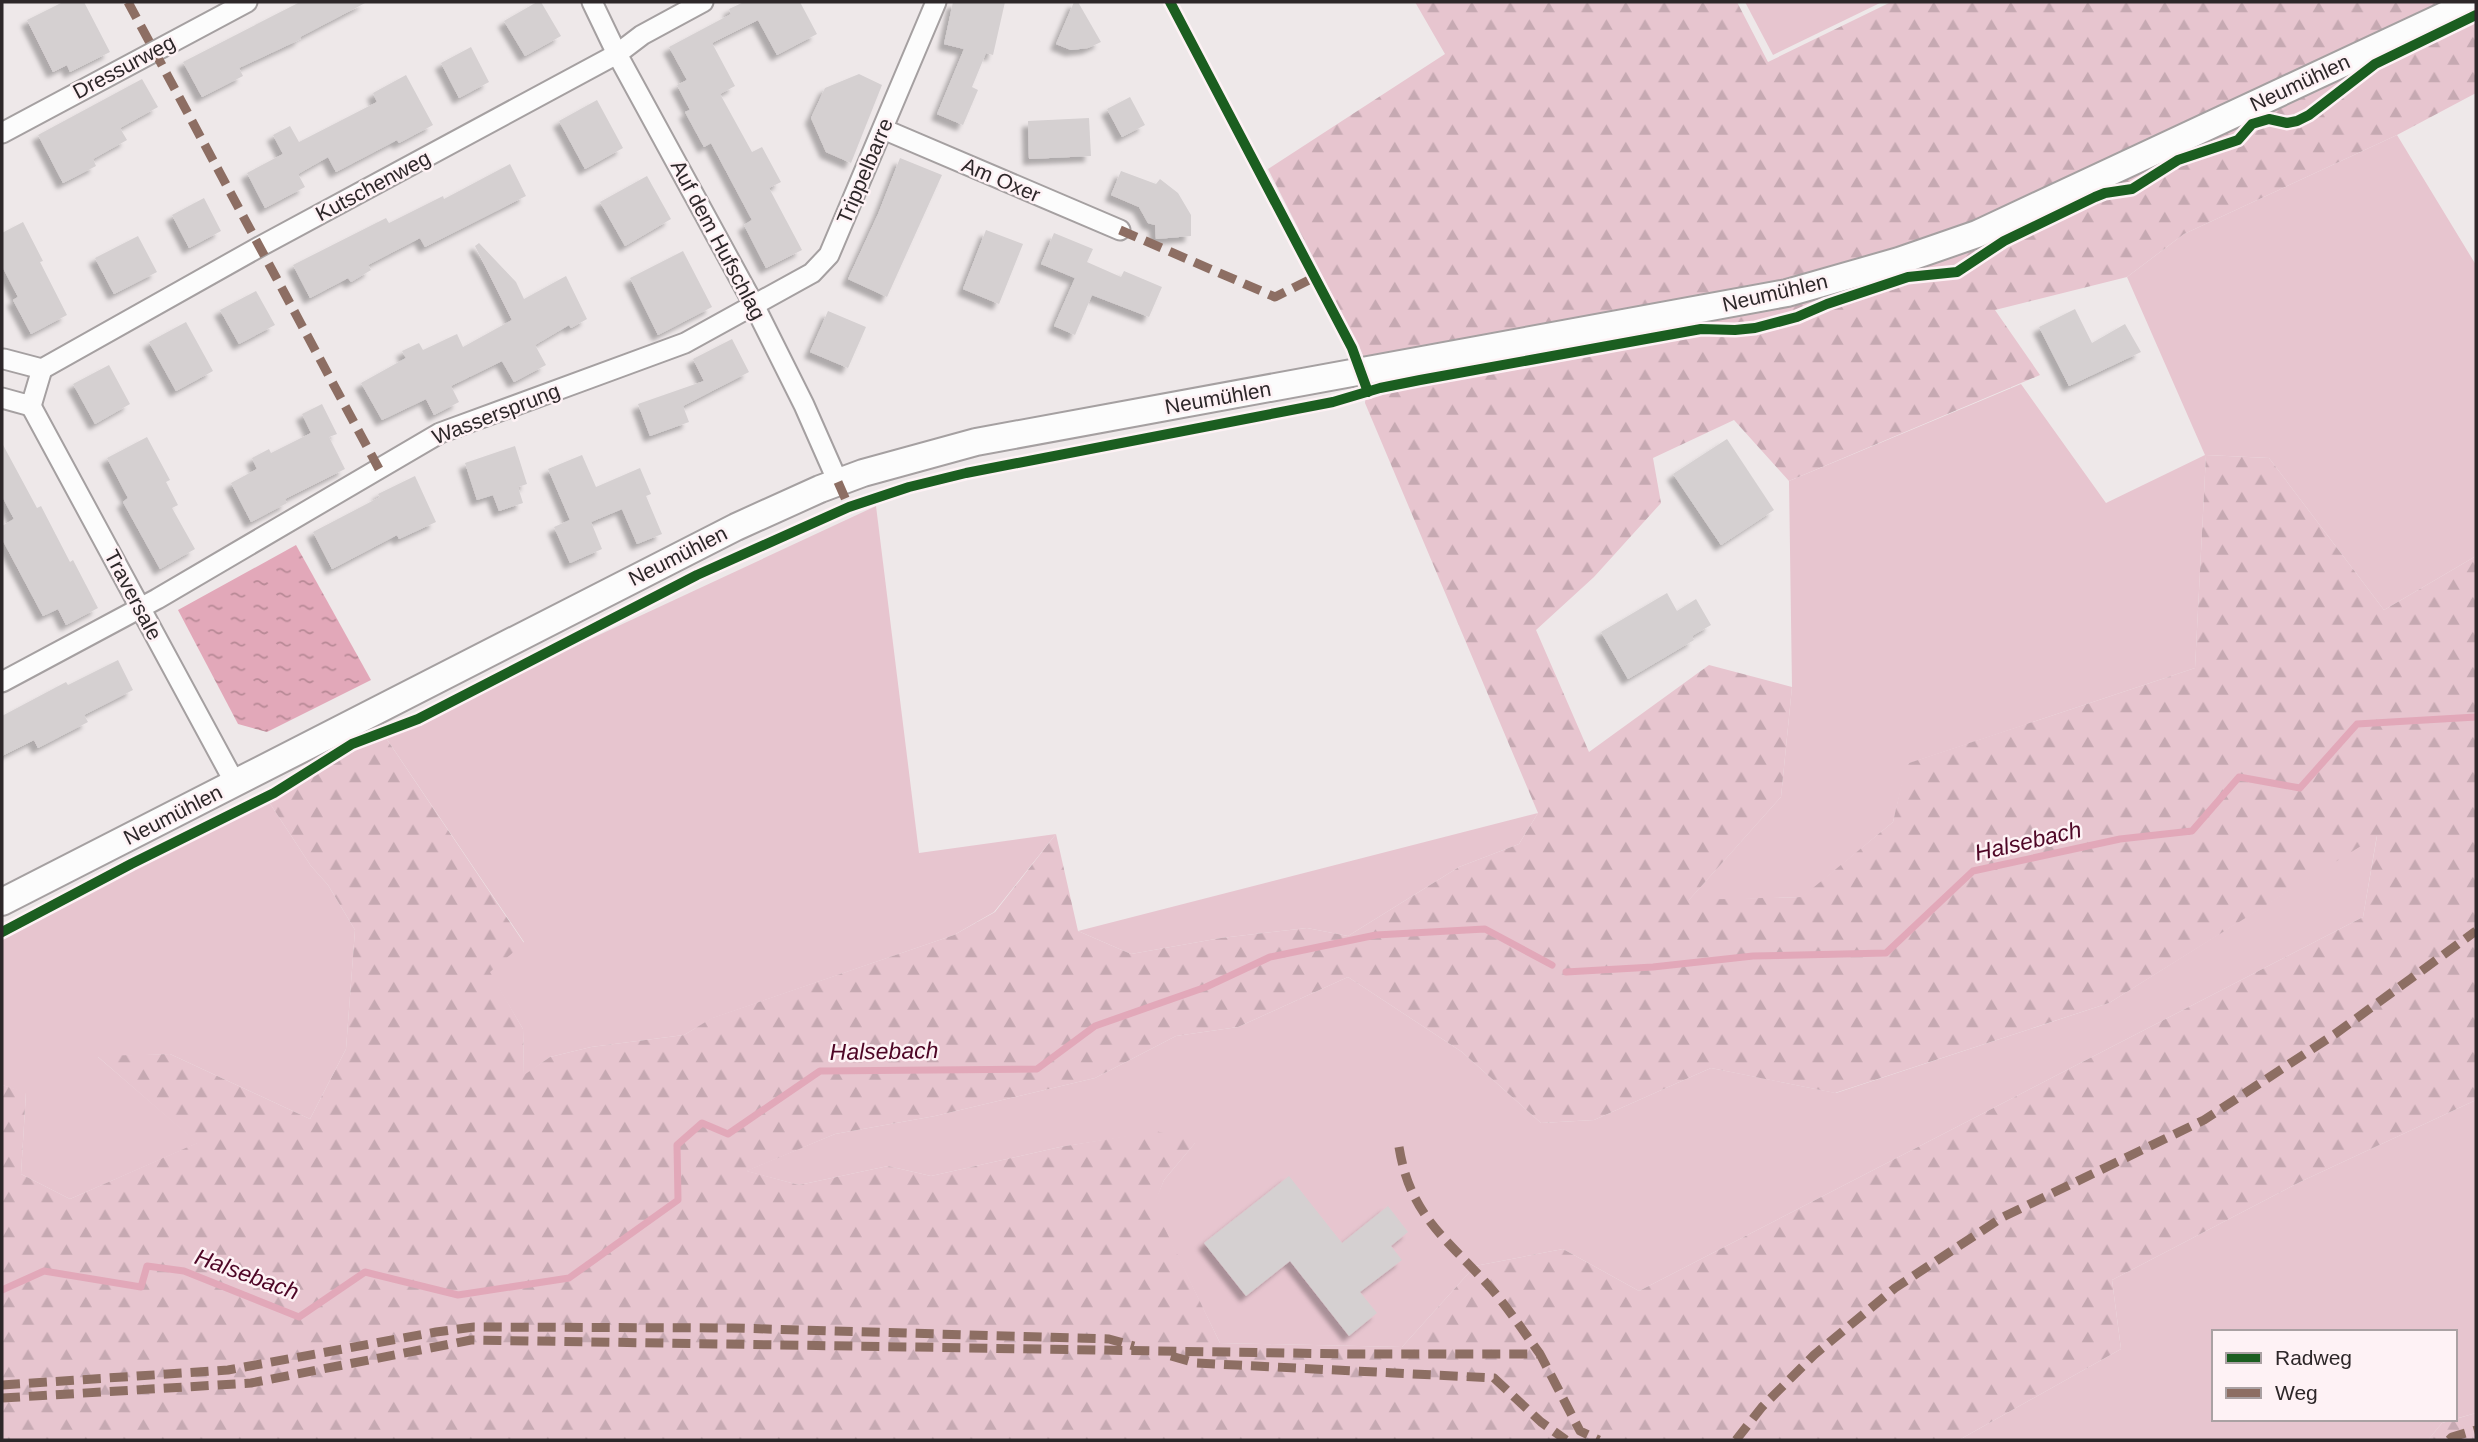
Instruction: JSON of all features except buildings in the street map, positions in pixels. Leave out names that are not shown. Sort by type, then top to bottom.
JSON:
[{"type":"street","name":"Dressurweg","points":[[2,134],[247,2]]},
{"type":"street","name":"Auf dem Hufschlag","points":[[592,2],[617,54],[754,305],[804,405],[838,482]]},
{"type":"street","name":"Kutschenweg","points":[[41,369],[617,54],[642,35],[704,2]]},
{"type":"street","name":"Trippelbarre","points":[[754,305],[812,273],[829,254],[936,2]]},
{"type":"street","name":"Neumühlen","points":[[2,902],[736,527],[838,482],[976,442],[1787,293],[1899,261],[1976,234],[2474,2]]},
{"type":"street","name":"Am Oxer","points":[[883,129],[1120,230]]},
{"type":"street","name":"Wassersprung","points":[[2,682],[139,608],[440,433],[685,343],[754,305]]},
{"type":"street","points":[[2,398],[31,407],[41,369],[3,361]]},
{"type":"street","name":"Traversale","points":[[31,407],[235,783]]},
{"type":"green space","points":[[1415,2],[1737,2],[1768,62],[1891,2],[2476,2],[2476,93],[2397,135],[2184,234],[2127,277],[1995,310],[2040,375],[1789,481],[1734,420],[1653,458],[1661,503],[1594,577],[1536,630],[1589,752],[1709,665],[1792,687],[1781,797],[1689,900],[1802,897],[1893,822],[1906,764],[2195,668],[2206,455],[2269,458],[2384,610],[2476,556],[2476,1100],[2302,1181],[2112,1280],[2121,1349],[1959,1440],[2,1440],[2,1085],[26,1092],[21,1174],[70,1199],[197,1143],[97,1056],[170,1054],[310,1119],[346,1049],[355,930],[328,885],[311,866],[267,799],[384,735],[524,943],[490,972],[523,1029],[524,1075],[550,1057],[591,1047],[684,1035],[712,1018],[954,935],[995,912],[1056,834],[1078,931],[1131,954],[1221,938],[1307,928],[1348,936],[1459,867],[1519,844],[1538,813],[1365,403],[1368,365],[1268,169],[1445,54]],"holes":[[[2377,836],[2363,917],[1639,1291],[1563,1249],[1475,1266],[1402,1347],[1220,1343],[1154,1206],[1164,1180],[1196,1142],[1156,1131],[1060,1147],[931,1176],[888,1166],[799,1185],[747,1171],[835,1134],[935,1116],[1095,1078],[1176,1036],[1238,1027],[1348,977],[1462,1052],[1541,1123],[1594,1120],[1711,1068],[1835,1093],[2109,1003]]]},
{"type":"green space","points":[[1745,2],[1882,2],[1773,55]]},
{"type":"green space","points":[[2397,135],[2476,265],[2476,556],[2384,610],[2269,458],[2206,455],[2195,668],[1907,764],[1893,822],[1803,897],[1688,901],[1781,797],[1792,687],[1789,481],[2021,384],[2106,503],[2205,455],[2127,277],[2184,234]]},
{"type":"green space","points":[[876,506],[919,853],[1056,834],[994,912],[954,935],[713,1018],[684,1035],[591,1047],[550,1057],[524,1076],[523,1029],[489,972],[524,942],[384,735]]},
{"type":"green space","points":[[267,799],[311,866],[328,885],[355,930],[346,1049],[310,1119],[170,1054],[98,1057],[198,1143],[70,1199],[21,1174],[26,1093],[2,1085],[2,936]]},
{"type":"green space","points":[[1538,813],[1519,844],[1459,867],[1348,936],[1307,928],[1221,938],[1131,954],[1078,931]]},
{"type":"green space","points":[[2377,835],[2363,917],[1639,1291],[1563,1249],[1475,1266],[1402,1347],[1220,1343],[1153,1206],[1164,1180],[1195,1143],[1156,1132],[1060,1147],[931,1176],[888,1166],[799,1185],[746,1171],[835,1134],[935,1116],[1095,1078],[1176,1036],[1238,1027],[1348,977],[1462,1052],[1541,1123],[1594,1120],[1711,1068],[1836,1093],[2109,1003]]},
{"type":"green space","points":[[2476,1100],[2476,1413],[2457,1418],[2457,1330],[2212,1330],[2212,1421],[2448,1421],[2442,1423],[2428,1440],[1959,1440],[2121,1349],[2112,1280],[2302,1181]]},
{"type":"green space","points":[[2476,1413],[2476,1440],[2428,1440],[2442,1423],[2457,1421],[2457,1419]]},
{"type":"water","points":[[296,545],[371,680],[267,732],[238,724],[178,610]]},
{"type":"waterway","name":"Halsebach","points":[[1566,972],[1653,967],[1753,956],[1886,953],[1973,871],[2120,839],[2192,831],[2239,777],[2300,788],[2357,724],[2476,717]]},
{"type":"waterway","name":"Halsebach","points":[[2,1290],[44,1271],[141,1287],[147,1266],[184,1271],[299,1317],[365,1272],[458,1295],[569,1278],[678,1200],[677,1145],[702,1123],[728,1134],[820,1071],[1037,1069],[1095,1026],[1206,987],[1270,957],[1376,935],[1485,929],[1552,965]]},
{"type":"marked path","points":[[128,2],[379,469]]},
{"type":"marked path","points":[[1120,230],[1275,297],[1315,277]]},
{"type":"marked path","points":[[838,482],[849,507]]},
{"type":"marked path","points":[[1736,1440],[1762,1407],[1814,1355],[1895,1288],[2003,1217],[2204,1120],[2335,1034],[2476,931]]},
{"type":"marked path","points":[[1399,1147],[1404,1170],[1421,1208],[1444,1238],[1495,1293],[1540,1354]]},
{"type":"marked path","points":[[2,1385],[228,1370],[474,1327],[733,1328],[1109,1339],[1134,1346]]},
{"type":"marked path","points":[[2,1398],[251,1383],[471,1340],[1349,1354],[1540,1354],[1580,1431],[1599,1440]]},
{"type":"marked path","points":[[1171,1356],[1196,1363],[1494,1378],[1541,1422],[1566,1440]]},
{"type":"marked path","points":[[2449,1440],[2476,1430]]},
{"type":"cycle path","points":[[1170,2],[1352,348],[1368,392]]},
{"type":"cycle path","points":[[2,932],[274,793],[352,744],[418,719],[697,575],[849,507],[909,487],[966,473],[1333,402],[1420,380],[1701,329],[1755,328],[1797,317],[1908,277],[1957,272],[2004,241],[2095,197],[2132,189],[2178,160],[2238,140],[2252,124],[2269,119],[2287,123],[2297,121],[2309,115],[2375,64],[2476,15]]}]
